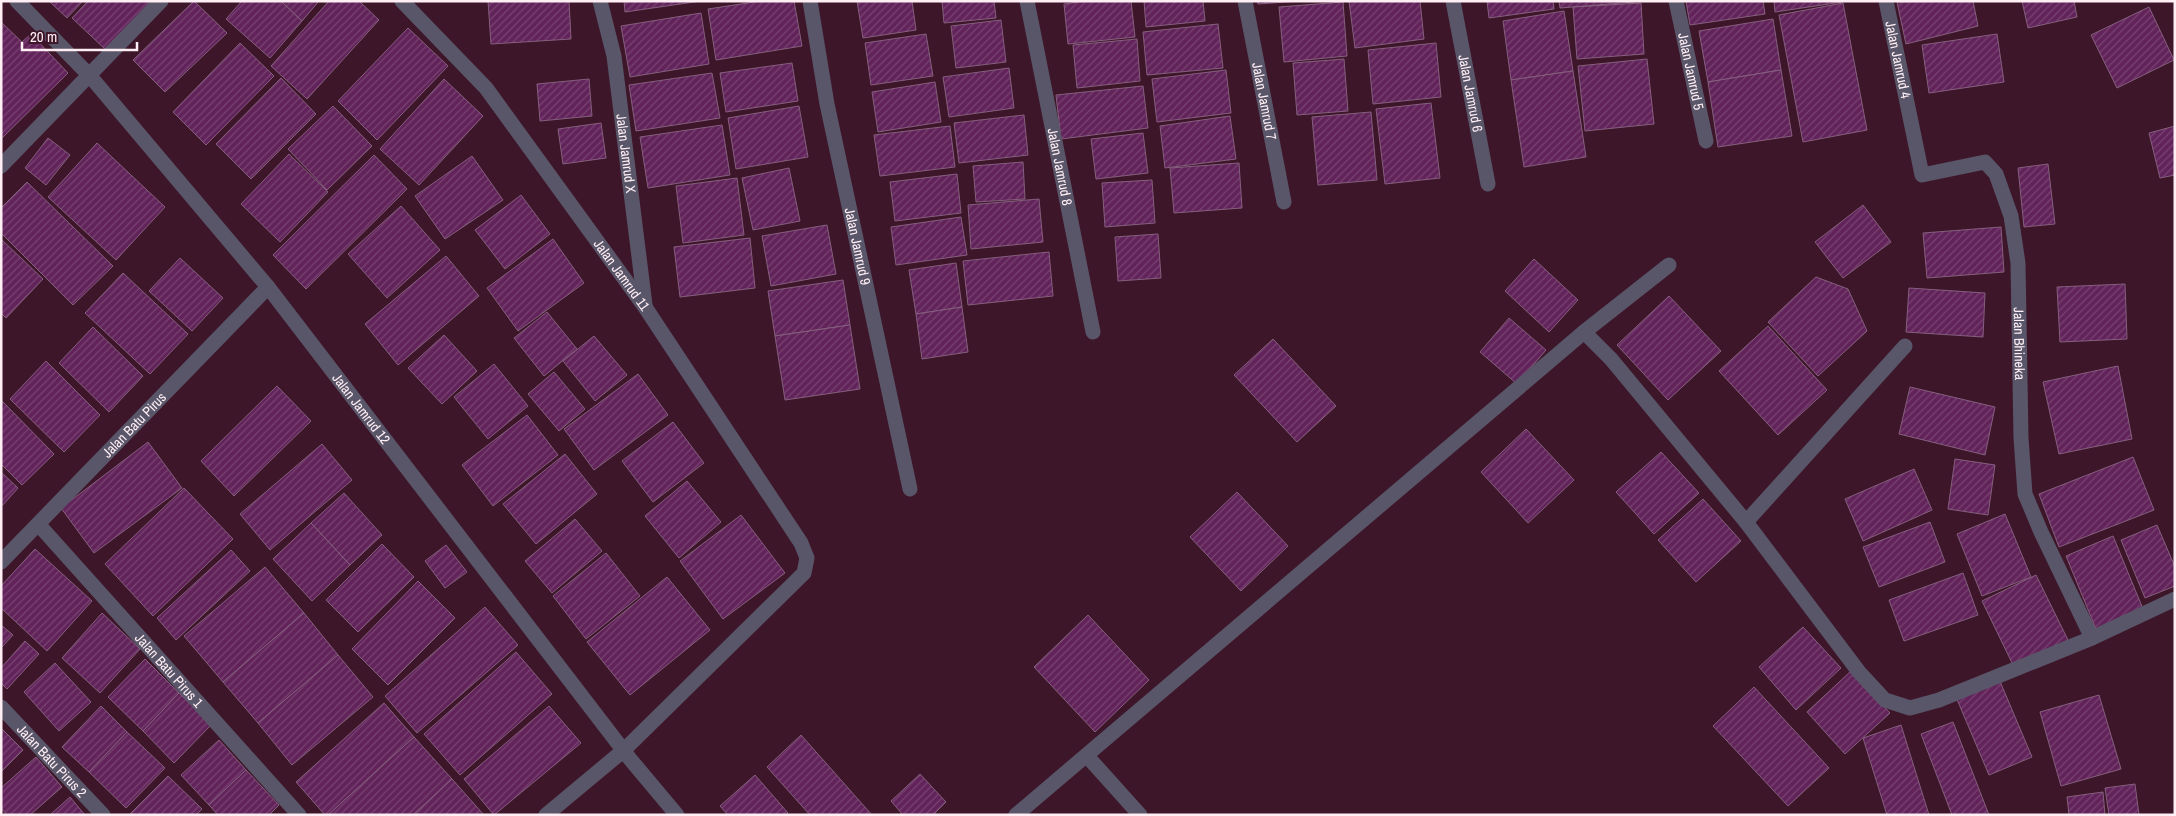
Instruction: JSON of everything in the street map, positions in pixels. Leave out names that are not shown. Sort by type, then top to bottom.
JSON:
[{"type":"street","name":"Jalan Jamrud 12","points":[[17,1],[90,76],[268,288],[627,754],[674,811]]},
{"type":"street","points":[[1,166],[161,1]]},
{"type":"street","name":"Jalan Jamrud 11","points":[[402,1],[486,88],[645,307],[801,543],[807,558],[804,573],[627,754]]},
{"type":"street","name":"Jalan Jamrud X","points":[[600,1],[614,56],[645,307]]},
{"type":"street","name":"Jalan Jamrud 9","points":[[810,1],[827,104],[910,489]]},
{"type":"street","name":"Jalan Jamrud 8","points":[[1027,1],[1094,332]]},
{"type":"street","name":"Jalan Jamrud 7","points":[[1245,1],[1284,202]]},
{"type":"street","name":"Jalan Jamrud 6","points":[[1453,1],[1488,184]]},
{"type":"street","name":"Jalan Jamrud 5","points":[[1676,1],[1706,141]]},
{"type":"street","name":"Jalan Jamrud 4","points":[[1886,1],[1909,119]]},
{"type":"street","name":"Jalan Bhineka","points":[[1909,119],[1922,175],[1985,162],[1996,174],[2011,216],[2018,263],[2021,438],[2025,494],[2041,532],[2092,638]]},
{"type":"street","points":[[1016,815],[1584,332],[1669,265]]},
{"type":"street","name":"Jalan Batu Pirus","points":[[1,562],[268,288]]},
{"type":"street","points":[[1584,332],[1611,359],[1746,522],[1805,597],[1859,672],[1886,700],[1910,708],[1939,700],[2092,638],[2175,599]]},
{"type":"street","points":[[1746,522],[1905,346]]},
{"type":"street","name":"Jalan Batu Pirus 1","points":[[39,525],[299,815]]},
{"type":"street","name":"Jalan Batu Pirus 2","points":[[1,707],[103,815]]},
{"type":"street","points":[[546,815],[627,754]]},
{"type":"street","points":[[1087,756],[1140,815]]},
{"type":"building","points":[[49,1],[83,1],[67,18]]},
{"type":"building","points":[[88,1],[154,1],[107,51],[72,18]]},
{"type":"building","points":[[194,1],[227,33],[165,92],[133,60]]},
{"type":"building","points":[[242,1],[281,1],[302,21],[270,58],[226,19]]},
{"type":"building","points":[[281,1],[319,1],[302,21]]},
{"type":"building","points":[[329,1],[359,1],[379,20],[307,99],[271,66]]},
{"type":"building","points":[[488,1],[569,1],[571,39],[491,44]]},
{"type":"building","points":[[624,1],[701,1],[625,12]]},
{"type":"building","points":[[761,1],[794,1],[802,46],[716,60],[708,9]]},
{"type":"building","points":[[857,1],[912,1],[916,30],[863,38]]},
{"type":"building","points":[[942,1],[994,1],[996,18],[944,23]]},
{"type":"building","points":[[1086,1],[1131,1],[1135,37],[1068,44],[1064,4]]},
{"type":"building","points":[[1144,1],[1203,1],[1205,21],[1146,27]]},
{"type":"building","points":[[1257,1],[1301,1],[1258,4]]},
{"type":"building","points":[[1349,1],[1420,1],[1424,39],[1355,48]]},
{"type":"building","points":[[1487,1],[1553,1],[1554,9],[1489,18]]},
{"type":"building","points":[[1559,1],[1634,1],[1634,2],[1560,8]]},
{"type":"building","points":[[1686,1],[1763,1],[1765,14],[1690,25]]},
{"type":"building","points":[[1774,1],[1842,1],[1842,2],[1775,12]]},
{"type":"building","points":[[1973,1],[1978,26],[1906,44],[1897,2]]},
{"type":"building","points":[[2022,1],[2074,1],[2077,17],[2028,28]]},
{"type":"building","points":[[1343,2],[1347,56],[1284,62],[1279,7]]},
{"type":"building","points":[[1641,3],[1644,54],[1577,59],[1573,7]]},
{"type":"building","points":[[1843,3],[1867,130],[1803,142],[1779,15]]},
{"type":"building","points":[[2149,7],[2174,60],[2117,88],[2091,35]]},
{"type":"building","points":[[1564,11],[1573,71],[1511,80],[1503,21]]},
{"type":"building","points":[[701,13],[709,64],[630,77],[621,26]]},
{"type":"building","points":[[1773,19],[1781,70],[1708,82],[1699,31]]},
{"type":"building","points":[[1001,20],[1006,62],[956,68],[951,26]]},
{"type":"building","points":[[1,22],[22,42],[31,34],[68,73],[1,139]]},
{"type":"building","points":[[1218,24],[1223,68],[1147,75],[1143,32]]},
{"type":"building","points":[[408,28],[448,66],[377,140],[338,101]]},
{"type":"building","points":[[926,34],[933,76],[871,85],[865,43]]},
{"type":"building","points":[[1997,34],[2004,82],[1929,93],[1922,45]]},
{"type":"building","points":[[1137,39],[1140,81],[1077,88],[1073,45]]},
{"type":"building","points":[[240,43],[274,76],[206,145],[173,112]]},
{"type":"building","points":[[1436,43],[1441,97],[1373,104],[1368,50]]},
{"type":"building","points":[[1344,59],[1348,111],[1297,115],[1293,63]]},
{"type":"building","points":[[1647,59],[1654,124],[1585,131],[1578,66]]},
{"type":"building","points":[[792,63],[798,101],[726,112],[720,73]]},
{"type":"building","points":[[1009,68],[1014,108],[949,117],[943,77]]},
{"type":"building","points":[[1226,70],[1231,113],[1157,122],[1152,79]]},
{"type":"building","points":[[1781,70],[1792,136],[1718,147],[1708,82]]},
{"type":"building","points":[[1573,71],[1586,157],[1524,167],[1511,80]]},
{"type":"building","points":[[712,73],[720,118],[636,131],[629,85]]},
{"type":"building","points":[[281,78],[316,114],[251,179],[216,144]]},
{"type":"building","points":[[444,79],[483,116],[419,185],[380,149]]},
{"type":"building","points":[[589,79],[592,116],[540,121],[537,84]]},
{"type":"building","points":[[935,82],[941,122],[878,132],[872,92]]},
{"type":"building","points":[[1143,86],[1148,128],[1061,139],[1056,95]]},
{"type":"building","points":[[1431,103],[1440,178],[1385,184],[1376,109]]},
{"type":"building","points":[[333,106],[372,146],[327,190],[288,149]]},
{"type":"building","points":[[799,106],[808,157],[736,169],[728,118]]},
{"type":"building","points":[[1371,112],[1377,180],[1318,185],[1312,117]]},
{"type":"building","points":[[1024,115],[1028,155],[959,163],[954,123]]},
{"type":"building","points":[[1230,116],[1236,159],[1165,168],[1160,126]]},
{"type":"building","points":[[601,123],[606,158],[563,164],[558,129]]},
{"type":"building","points":[[722,125],[730,175],[648,188],[640,137]]},
{"type":"building","points":[[950,126],[955,167],[880,176],[874,135]]},
{"type":"building","points":[[2175,126],[2175,175],[2160,178],[2149,133]]},
{"type":"building","points":[[1143,133],[1148,173],[1096,179],[1091,139]]},
{"type":"building","points":[[48,138],[70,155],[46,185],[25,168]]},
{"type":"building","points":[[97,143],[165,207],[116,260],[48,197]]},
{"type":"building","points":[[289,154],[328,192],[280,242],[241,204]]},
{"type":"building","points":[[374,155],[407,189],[306,289],[273,255]]},
{"type":"building","points":[[472,156],[503,200],[445,239],[415,196]]},
{"type":"building","points":[[1023,162],[1025,199],[976,202],[973,166]]},
{"type":"building","points":[[1239,163],[1242,208],[1174,213],[1170,168]]},
{"type":"building","points":[[2048,164],[2055,224],[2024,227],[2018,168]]},
{"type":"building","points":[[789,168],[800,221],[753,230],[742,178]]},
{"type":"building","points":[[957,174],[961,213],[895,221],[890,182]]},
{"type":"building","points":[[737,178],[744,235],[683,243],[676,186]]},
{"type":"building","points":[[1152,180],[1155,223],[1105,227],[1102,183]]},
{"type":"building","points":[[27,182],[113,266],[73,305],[1,233],[1,208]]},
{"type":"building","points":[[521,195],[550,234],[505,269],[475,230]]},
{"type":"building","points":[[1039,199],[1043,242],[971,249],[968,205]]},
{"type":"building","points":[[1863,205],[1891,242],[1843,278],[1815,242]]},
{"type":"building","points":[[401,206],[440,250],[387,298],[348,254]]},
{"type":"building","points":[[961,217],[967,255],[896,265],[891,227]]},
{"type":"building","points":[[827,225],[836,274],[771,286],[762,236]]},
{"type":"building","points":[[2001,227],[2004,272],[1927,278],[1923,233]]},
{"type":"building","points":[[1158,234],[1161,278],[1118,281],[1115,237]]},
{"type":"building","points":[[750,238],[755,288],[680,297],[674,247]]},
{"type":"building","points":[[1,239],[43,279],[6,318],[1,313]]},
{"type":"building","points":[[553,239],[584,283],[518,331],[487,288]]},
{"type":"building","points":[[1049,252],[1053,296],[968,305],[963,261]]},
{"type":"building","points":[[446,256],[479,296],[398,365],[365,324]]},
{"type":"building","points":[[180,258],[223,298],[192,331],[149,291]]},
{"type":"building","points":[[1534,259],[1578,300],[1549,332],[1505,291]]},
{"type":"building","points":[[956,263],[962,307],[916,314],[909,270]]},
{"type":"building","points":[[123,273],[188,334],[150,374],[85,313]]},
{"type":"building","points":[[1816,277],[1848,289],[1867,331],[1818,376],[1768,322]]},
{"type":"building","points":[[843,280],[850,325],[775,336],[768,291]]},
{"type":"building","points":[[2125,284],[2127,339],[2060,342],[2057,287]]},
{"type":"building","points":[[1909,288],[1985,293],[1983,337],[1906,332]]},
{"type":"building","points":[[1669,296],[1721,351],[1668,400],[1617,345]]},
{"type":"building","points":[[962,307],[968,352],[922,359],[916,314]]},
{"type":"building","points":[[547,312],[577,349],[544,376],[514,338]]},
{"type":"building","points":[[1509,318],[1546,350],[1517,384],[1480,352]]},
{"type":"building","points":[[850,325],[860,389],[785,400],[775,336]]},
{"type":"building","points":[[1768,326],[1827,390],[1778,435],[1719,371]]},
{"type":"building","points":[[93,327],[143,376],[109,412],[59,363]]},
{"type":"building","points":[[444,335],[477,371],[442,404],[408,368]]},
{"type":"building","points":[[594,336],[627,375],[595,401],[563,361]]},
{"type":"building","points":[[1273,339],[1336,406],[1297,442],[1234,375]]},
{"type":"building","points":[[46,361],[100,415],[64,452],[10,399]]},
{"type":"building","points":[[494,364],[528,406],[488,439],[454,397]]},
{"type":"building","points":[[2118,366],[2132,439],[2059,454],[2043,382]]},
{"type":"building","points":[[554,372],[585,409],[559,431],[528,394]]},
{"type":"building","points":[[638,374],[668,415],[594,470],[564,429]]},
{"type":"building","points":[[277,386],[311,421],[234,496],[201,461]]},
{"type":"building","points":[[1910,387],[1995,407],[1985,455],[1899,434]]},
{"type":"building","points":[[1,400],[54,454],[22,485],[1,464]]},
{"type":"building","points":[[527,415],[558,455],[493,506],[462,465]]},
{"type":"building","points":[[673,422],[704,463],[653,502],[622,461]]},
{"type":"building","points":[[1526,429],[1574,480],[1528,523],[1481,472]]},
{"type":"building","points":[[148,442],[182,488],[94,553],[61,508]]},
{"type":"building","points":[[322,444],[352,480],[270,550],[240,514]]},
{"type":"building","points":[[1661,452],[1699,493],[1654,534],[1616,492]]},
{"type":"building","points":[[565,454],[597,494],[536,544],[503,504]]},
{"type":"building","points":[[2133,457],[2154,510],[2059,547],[2039,494]]},
{"type":"building","points":[[1955,459],[1995,465],[1988,515],[1948,509]]},
{"type":"building","points":[[1914,469],[1932,510],[1863,541],[1845,499]]},
{"type":"building","points":[[1,472],[18,488],[1,507]]},
{"type":"building","points":[[687,481],[721,522],[679,558],[645,516]]},
{"type":"building","points":[[184,488],[233,539],[153,616],[105,564]]},
{"type":"building","points":[[1237,492],[1288,546],[1241,591],[1190,537]]},
{"type":"building","points":[[344,493],[382,535],[350,565],[311,523]]},
{"type":"building","points":[[1703,499],[1741,541],[1696,582],[1658,540]]},
{"type":"building","points":[[2005,514],[2031,577],[1982,596],[1957,534]]},
{"type":"building","points":[[741,515],[785,573],[723,619],[680,561]]},
{"type":"building","points":[[575,519],[602,551],[552,593],[525,561]]},
{"type":"building","points":[[1930,522],[1945,562],[1879,587],[1863,547]]},
{"type":"building","points":[[311,523],[350,565],[312,601],[273,559]]},
{"type":"building","points":[[2157,525],[2175,567],[2175,586],[2145,598],[2121,540]]},
{"type":"building","points":[[2113,536],[2143,609],[2096,629],[2066,556]]},
{"type":"building","points":[[382,544],[414,577],[358,632],[326,600]]},
{"type":"building","points":[[446,545],[467,572],[445,588],[425,561]]},
{"type":"building","points":[[35,549],[92,601],[47,651],[1,608],[1,586]]},
{"type":"building","points":[[231,550],[250,571],[176,640],[157,618]]},
{"type":"building","points":[[606,553],[640,596],[586,639],[553,596]]},
{"type":"building","points":[[265,567],[304,613],[223,682],[184,636]]},
{"type":"building","points":[[1963,573],[1978,615],[1904,641],[1889,600]]},
{"type":"building","points":[[2036,575],[2068,640],[2014,667],[1982,601]]},
{"type":"building","points":[[667,577],[710,630],[630,695],[587,642]]},
{"type":"building","points":[[418,581],[455,618],[388,685],[352,649]]},
{"type":"building","points":[[485,607],[518,645],[417,733],[385,696]]},
{"type":"building","points":[[102,613],[140,649],[100,693],[62,658]]},
{"type":"building","points":[[304,613],[338,655],[258,723],[223,682]]},
{"type":"building","points":[[1088,615],[1149,680],[1095,732],[1034,667]]},
{"type":"building","points":[[1,625],[13,635],[1,648]]},
{"type":"building","points":[[1803,627],[1841,668],[1796,710],[1759,667]]},
{"type":"building","points":[[25,641],[39,654],[7,689],[1,683],[1,668]]},
{"type":"building","points":[[516,652],[552,694],[460,775],[424,734]]},
{"type":"building","points":[[338,655],[373,697],[292,765],[258,723]]},
{"type":"building","points":[[145,659],[179,693],[143,731],[108,697]]},
{"type":"building","points":[[55,663],[91,702],[59,731],[24,692]]},
{"type":"building","points":[[1851,671],[1890,713],[1845,754],[1807,712]]},
{"type":"building","points":[[1999,679],[2032,757],[1989,775],[1956,697]]},
{"type":"building","points":[[1754,687],[1829,768],[1788,806],[1713,726]]},
{"type":"building","points":[[179,693],[211,725],[174,763],[143,731]]},
{"type":"building","points":[[2099,695],[2121,769],[2061,786],[2040,712]]},
{"type":"building","points":[[384,703],[414,737],[328,815],[325,815],[296,782]]},
{"type":"building","points":[[101,706],[127,732],[89,772],[62,747]]},
{"type":"building","points":[[549,706],[581,743],[494,815],[464,779]]},
{"type":"building","points":[[1953,722],[1989,815],[1952,815],[1921,734]]},
{"type":"building","points":[[1901,725],[1929,815],[1887,815],[1863,738]]},
{"type":"building","points":[[1,728],[23,750],[1,772]]},
{"type":"building","points":[[127,732],[165,768],[126,808],[89,772]]},
{"type":"building","points":[[801,735],[872,815],[810,815],[767,767]]},
{"type":"building","points":[[414,737],[452,779],[413,815],[328,815]]},
{"type":"building","points":[[219,740],[246,770],[209,805],[181,775]]},
{"type":"building","points":[[36,757],[62,787],[30,815],[7,815],[1,808],[1,788]]},
{"type":"building","points":[[246,770],[279,805],[269,815],[218,815],[209,805]]},
{"type":"building","points":[[920,774],[946,802],[933,815],[903,815],[891,801]]},
{"type":"building","points":[[755,775],[788,813],[786,815],[728,815],[720,806]]},
{"type":"building","points":[[168,776],[202,809],[196,815],[129,815]]},
{"type":"building","points":[[452,779],[484,815],[413,815]]},
{"type":"building","points":[[2135,784],[2139,815],[2109,815],[2105,788]]},
{"type":"building","points":[[2103,792],[2105,815],[2069,815],[2067,797]]},
{"type":"building","points":[[70,797],[85,815],[50,815]]}]
